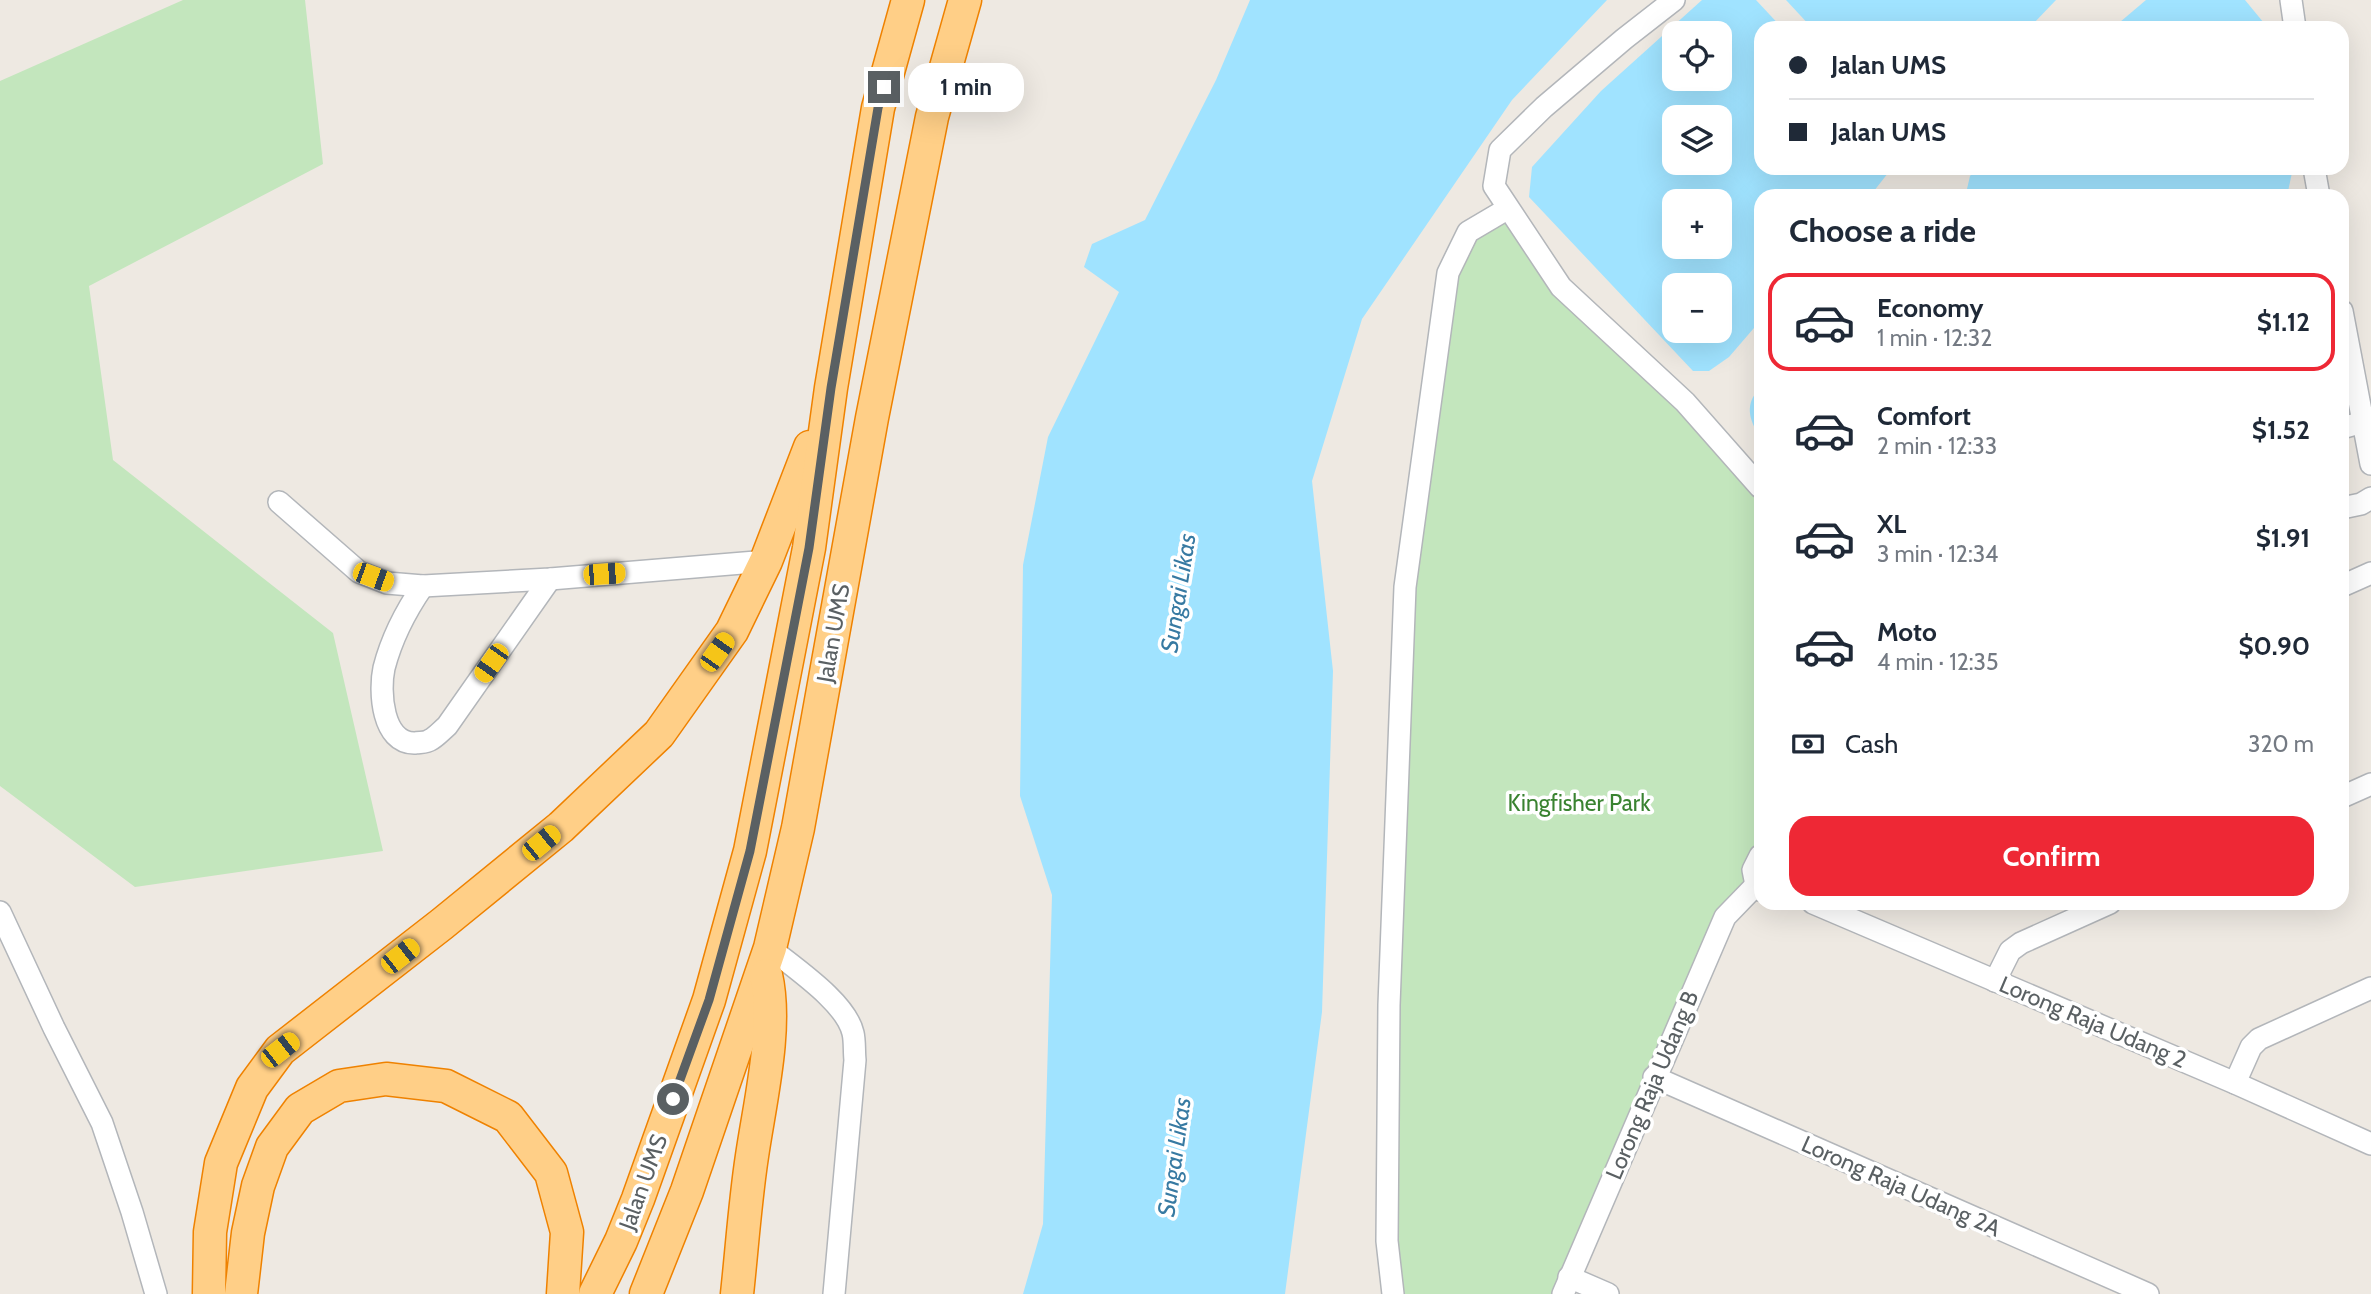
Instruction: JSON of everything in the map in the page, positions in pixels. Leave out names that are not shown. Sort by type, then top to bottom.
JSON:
[{"type":"highway","name":"Jalan UMS","points":[[595,1294],[638,1199],[709,1000],[750,851],[809,548],[831,388],[878,108],[908,0]]},
{"type":"highway","name":"Jalan UMS","points":[[646,1294],[687,1192],[767,957],[798,828],[872,418],[932,117],[965,0]]},
{"type":"highway","points":[[209,1294],[210,1232],[221,1163],[252,1088],[280,1050],[561,827],[659,734],[732,631],[766,561],[831,388]]},
{"type":"highway","points":[[737,1294],[748,1186],[770,1023],[767,957]]},
{"type":"highway","points":[[241,1294],[248,1233],[258,1186],[272,1147],[300,1108],[339,1086],[386,1079],[446,1086],[508,1117],[551,1173],[567,1232],[563,1294]]},
{"type":"street","points":[[1674,0],[1544,107],[1500,150],[1494,186],[1561,286],[1685,402],[1754,480]]},
{"type":"street","points":[[2291,0],[2294,21]]},
{"type":"street","points":[[1393,1294],[1387,1241],[1390,1005],[1405,587],[1448,273],[1468,232],[1507,209]]},
{"type":"street","points":[[2349,348],[2371,464]]},
{"type":"street","points":[[2349,426],[2363,422]]},
{"type":"street","points":[[2349,507],[2371,498]]},
{"type":"street","points":[[279,502],[359,572],[387,583],[423,586],[550,579],[766,561]]},
{"type":"street","points":[[2349,583],[2371,573]]},
{"type":"street","points":[[423,586],[404,613],[393,638],[384,671],[382,698],[386,717],[396,735],[409,743],[428,742],[447,726],[550,579]]},
{"type":"street","points":[[2349,794],[2371,784]]},
{"type":"street","name":"Lorong Raja Udang B","points":[[1566,1286],[1725,917],[1754,892]]},
{"type":"street","name":"Lorong Raja Udang 2","points":[[1829,910],[2371,1144]]},
{"type":"street","points":[[1995,981],[2010,951],[2021,943],[2094,910]]},
{"type":"street","points":[[0,912],[102,1123],[156,1294]]},
{"type":"street","points":[[767,957],[816,986],[845,1014],[853,1033],[855,1060],[834,1294]]},
{"type":"street","points":[[2235,1083],[2251,1047],[2259,1039],[2371,988]]},
{"type":"street","name":"Lorong Raja Udang 2A","points":[[1654,1077],[2148,1294]]},
{"type":"street","points":[[1566,1286],[1608,1294]]},
{"type":"green space","points":[[183,0],[305,0],[323,164],[89,286],[113,460],[333,633],[383,851],[135,887],[0,786],[0,81]]},
{"type":"green space","name":"Kingfisher Park","points":[[1507,209],[1561,287],[1754,481],[1754,864],[1725,917],[1563,1294],[1393,1294],[1405,587],[1443,315],[1468,232]]},
{"type":"water","name":"Sungai Likas","points":[[1250,0],[1607,0],[1512,100],[1362,319],[1312,481],[1333,671],[1322,1012],[1285,1294],[1023,1294],[1043,1224],[1052,895],[1020,796],[1023,565],[1048,437],[1119,292],[1084,267],[1092,244],[1145,220],[1216,80]]},
{"type":"water","points":[[1702,0],[1756,0],[1776,21],[1754,21],[1754,175],[1886,175],[1876,189],[1754,189],[1754,328],[1729,357],[1709,371],[1693,371],[1667,343],[1732,343],[1732,273],[1662,273],[1662,338],[1529,197],[1532,167],[1601,91],[1662,36],[1662,91],[1732,91],[1732,21],[1679,21]]},
{"type":"water","points":[[1786,0],[2056,0],[2036,21],[1806,21]]},
{"type":"water","points":[[2146,0],[2245,0],[2262,21],[2121,21]]},
{"type":"water","points":[[2292,175],[2288,189],[1967,189],[1970,176]]},
{"type":"water","points":[[1754,396],[1754,426],[1750,412]]},
{"type":"route","points":[[673,1099],[709,1000],[750,851],[809,548],[831,388],[878,108],[884,87]]}]
